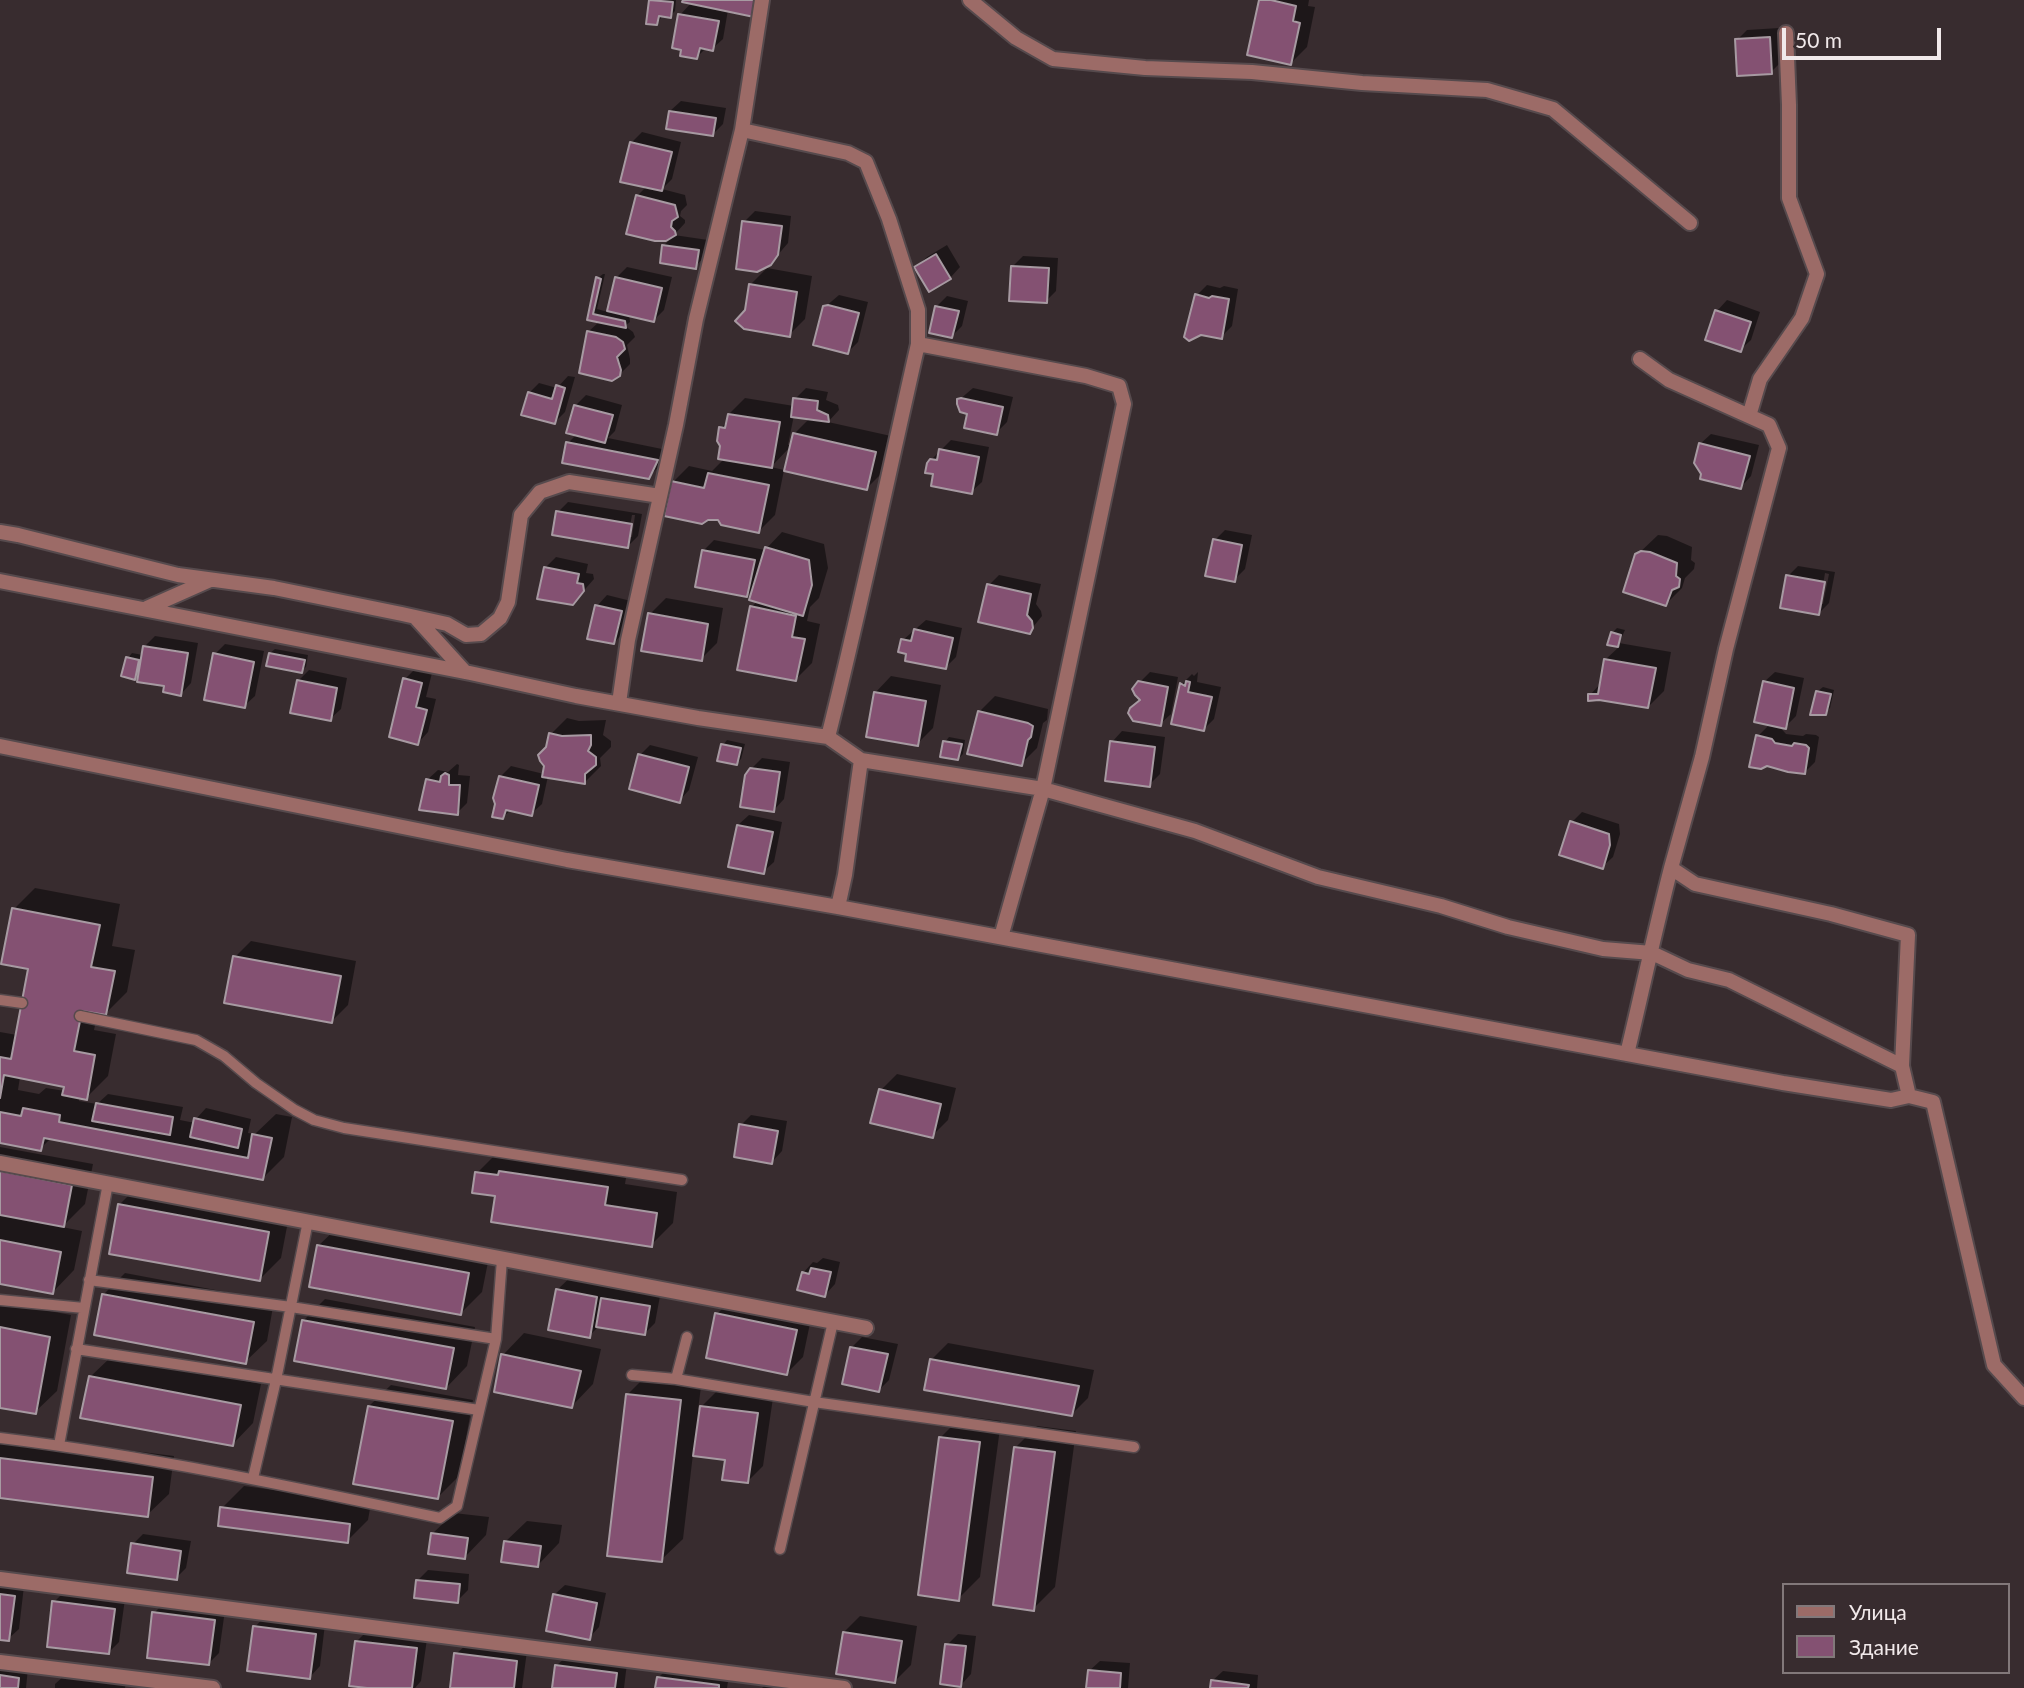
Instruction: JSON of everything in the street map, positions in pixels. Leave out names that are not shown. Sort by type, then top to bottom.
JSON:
[{"type":"street","points":[[619,703],[628,640],[676,425],[696,319],[742,130],[762,0]]},
{"type":"street","points":[[970,0],[1017,38],[1053,59],[1145,68],[1252,72],[1362,83],[1487,90],[1553,109],[1690,223]]},
{"type":"street","points":[[1749,416],[1760,379],[1802,318],[1818,274],[1789,198],[1786,33]]},
{"type":"street","points":[[742,130],[848,153],[866,162],[918,310],[918,345],[828,737]]},
{"type":"street","points":[[918,345],[1097,379],[1119,386],[1124,404],[1043,789],[1001,937]]},
{"type":"street","points":[[1627,1054],[1652,953],[1654,932],[1702,757],[1726,649],[1779,448],[1769,425],[1670,380],[1640,359]]},
{"type":"street","points":[[0,532],[18,534],[177,575],[274,588],[447,624],[466,635],[481,634],[500,618],[508,602],[521,515],[540,492],[569,482],[660,496]]},
{"type":"street","points":[[147,608],[211,579]]},
{"type":"street","points":[[0,581],[698,718],[828,737],[860,760],[1043,789],[1195,831],[1318,877],[1603,949],[1652,953],[1688,970],[1729,981],[1902,1066]]},
{"type":"street","points":[[415,617],[465,672]]},
{"type":"street","points":[[0,746],[567,860],[838,907],[1627,1054],[1891,1100],[1909,1096],[1933,1102],[1994,1364],[2024,1398]]},
{"type":"street","points":[[838,907],[847,863],[860,760]]},
{"type":"street","points":[[1671,868],[1695,884],[1830,914],[1908,935],[1902,1066],[1909,1096]]},
{"type":"street","points":[[0,1163],[866,1328]]},
{"type":"street","points":[[0,1579],[844,1688]]},
{"type":"street","points":[[0,1662],[213,1688]]},
{"type":"lane","points":[[0,1000],[22,1003]]},
{"type":"lane","points":[[80,1016],[196,1040],[224,1056],[256,1083],[314,1120],[344,1128],[682,1181]]},
{"type":"lane","points":[[59,1445],[108,1183]]},
{"type":"lane","points":[[253,1478],[276,1380],[307,1221]]},
{"type":"lane","points":[[0,1438],[59,1445],[253,1478],[440,1518],[457,1506],[496,1339],[502,1258]]},
{"type":"lane","points":[[89,1280],[291,1307],[496,1339]]},
{"type":"lane","points":[[0,1300],[84,1308]]},
{"type":"lane","points":[[779,1549],[833,1322]]},
{"type":"lane","points":[[676,1379],[687,1337]]},
{"type":"lane","points":[[76,1349],[479,1410]]},
{"type":"lane","points":[[632,1375],[676,1379],[814,1402],[1134,1447]]},
{"type":"building","points":[[649,0],[673,2],[671,18],[659,16],[657,25],[646,24]]},
{"type":"building","points":[[758,0],[754,17],[682,2]]},
{"type":"building","points":[[1259,0],[1296,6],[1293,21],[1300,23],[1291,65],[1247,55]]},
{"type":"building","points":[[678,14],[719,21],[713,51],[700,48],[697,59],[680,56],[681,50],[672,48]]},
{"type":"building","points":[[1770,37],[1772,74],[1737,76],[1735,39]]},
{"type":"building","points":[[669,111],[716,118],[713,136],[666,129]]},
{"type":"building","points":[[630,142],[672,152],[662,191],[620,182]]},
{"type":"building","points":[[636,195],[675,205],[678,217],[672,221],[671,227],[676,235],[666,241],[655,241],[626,234]]},
{"type":"building","points":[[742,221],[782,226],[778,255],[771,265],[757,272],[736,269]]},
{"type":"building","points":[[662,245],[699,250],[696,269],[660,263]]},
{"type":"building","points":[[936,254],[951,279],[929,292],[914,267]]},
{"type":"building","points":[[1011,266],[1049,268],[1047,303],[1009,301]]},
{"type":"building","points":[[596,277],[601,279],[593,314],[625,321],[626,328],[587,320]]},
{"type":"building","points":[[615,277],[662,288],[654,322],[607,311]]},
{"type":"building","points":[[749,284],[797,292],[790,337],[744,329],[735,321],[745,310]]},
{"type":"building","points":[[1195,294],[1229,299],[1222,339],[1201,335],[1189,341],[1184,337]]},
{"type":"building","points":[[823,306],[859,313],[848,354],[813,345]]},
{"type":"building","points":[[935,306],[959,311],[952,338],[929,333]]},
{"type":"building","points":[[1715,310],[1751,322],[1741,352],[1705,340]]},
{"type":"building","points":[[587,331],[616,337],[623,342],[625,349],[617,357],[620,376],[612,381],[579,373]]},
{"type":"building","points":[[556,385],[565,388],[555,424],[521,415],[528,392],[552,399]]},
{"type":"building","points":[[793,398],[818,401],[817,410],[828,415],[829,422],[791,417]]},
{"type":"building","points":[[957,399],[1003,407],[997,435],[964,428],[967,414],[960,412],[957,404]]},
{"type":"building","points":[[574,405],[613,415],[605,443],[566,433]]},
{"type":"building","points":[[728,414],[780,422],[772,468],[718,459],[719,427],[725,428]]},
{"type":"building","points":[[793,433],[876,452],[867,490],[784,471]]},
{"type":"building","points":[[566,442],[658,460],[649,479],[562,463]]},
{"type":"building","points":[[1699,443],[1750,456],[1741,489],[1700,479],[1701,474],[1694,463]]},
{"type":"building","points":[[939,449],[979,457],[972,494],[931,486],[933,474],[925,473],[927,463],[930,459],[937,460]]},
{"type":"building","points":[[708,473],[769,485],[759,533],[721,525],[718,520],[708,520],[702,524],[664,516],[671,481],[704,488]]},
{"type":"building","points":[[556,511],[632,524],[628,548],[552,535]]},
{"type":"building","points":[[1213,539],[1242,545],[1235,582],[1205,576]]},
{"type":"building","points":[[765,547],[809,560],[812,585],[803,616],[749,600]]},
{"type":"building","points":[[702,550],[755,560],[747,597],[695,587]]},
{"type":"building","points":[[1641,551],[1677,563],[1679,587],[1672,590],[1666,606],[1623,592],[1635,554]]},
{"type":"building","points":[[544,567],[579,574],[577,583],[583,584],[584,591],[573,605],[537,599]]},
{"type":"building","points":[[1786,575],[1825,582],[1819,615],[1780,608]]},
{"type":"building","points":[[987,584],[1031,594],[1027,615],[1032,621],[1030,634],[978,622]]},
{"type":"building","points":[[595,605],[622,611],[614,644],[587,639]]},
{"type":"building","points":[[750,606],[796,616],[792,637],[805,639],[796,681],[737,670]]},
{"type":"building","points":[[648,613],[708,624],[702,661],[641,651]]},
{"type":"building","points":[[914,629],[953,638],[946,669],[905,661],[906,654],[898,652],[901,639],[911,641]]},
{"type":"building","points":[[1611,632],[1621,635],[1618,647],[1607,645]]},
{"type":"building","points":[[143,646],[188,653],[181,696],[163,692],[164,686],[137,682]]},
{"type":"building","points":[[213,653],[254,662],[245,708],[204,700]]},
{"type":"building","points":[[269,653],[305,660],[302,673],[266,666]]},
{"type":"building","points":[[126,657],[139,660],[135,680],[121,676]]},
{"type":"building","points":[[1604,659],[1656,668],[1648,708],[1599,700],[1588,701],[1588,694],[1598,694]]},
{"type":"building","points":[[403,678],[422,683],[416,707],[427,710],[418,745],[389,737]]},
{"type":"building","points":[[297,680],[337,688],[331,721],[290,713]]},
{"type":"building","points":[[1138,681],[1168,687],[1161,726],[1133,721],[1128,713],[1140,700],[1132,689]]},
{"type":"building","points":[[1186,681],[1190,682],[1188,692],[1212,697],[1204,731],[1171,724],[1180,683],[1185,686]]},
{"type":"building","points":[[1763,681],[1794,688],[1786,729],[1754,722]]},
{"type":"building","points":[[1816,691],[1831,694],[1826,715],[1810,715]]},
{"type":"building","points":[[874,692],[926,701],[918,746],[866,737]]},
{"type":"building","points":[[978,711],[1033,726],[1022,766],[967,754]]},
{"type":"building","points":[[549,733],[562,736],[591,735],[588,751],[596,757],[596,765],[585,774],[585,784],[542,777],[544,766],[538,755],[546,747]]},
{"type":"building","points":[[1756,735],[1772,739],[1775,743],[1806,745],[1809,748],[1805,774],[1767,766],[1761,769],[1749,767]]},
{"type":"building","points":[[943,741],[962,744],[958,760],[940,757]]},
{"type":"building","points":[[1110,741],[1155,747],[1150,787],[1105,781]]},
{"type":"building","points":[[721,744],[741,748],[737,765],[717,761]]},
{"type":"building","points":[[638,754],[689,767],[680,803],[629,789]]},
{"type":"building","points":[[750,768],[780,772],[774,812],[740,807],[745,775]]},
{"type":"building","points":[[445,773],[449,775],[449,785],[460,785],[458,815],[419,810],[426,779],[440,782]]},
{"type":"building","points":[[499,776],[539,785],[532,816],[506,810],[503,819],[492,817],[495,804],[493,798]]},
{"type":"building","points":[[1570,821],[1609,834],[1610,845],[1603,869],[1559,855]]},
{"type":"building","points":[[737,825],[773,832],[764,874],[728,867]]},
{"type":"building","points":[[12,908],[100,925],[91,967],[115,971],[106,1015],[82,1011],[74,1051],[95,1055],[87,1100],[62,1095],[64,1087],[4,1075],[0,1098],[0,1057],[11,1059],[28,969],[1,964]]},
{"type":"building","points":[[233,956],[341,976],[332,1023],[224,1003]]},
{"type":"building","points":[[879,1089],[941,1104],[933,1138],[870,1123]]},
{"type":"building","points":[[96,1103],[173,1117],[170,1135],[92,1121]]},
{"type":"building","points":[[23,1108],[60,1115],[59,1122],[248,1158],[252,1134],[272,1138],[263,1180],[44,1138],[41,1151],[0,1143],[0,1112],[21,1116]]},
{"type":"building","points":[[194,1118],[242,1129],[238,1148],[190,1137]]},
{"type":"building","points":[[739,1124],[778,1131],[772,1164],[734,1157]]},
{"type":"building","points":[[0,1171],[72,1185],[64,1227],[0,1215]]},
{"type":"building","points":[[499,1171],[608,1187],[605,1205],[657,1213],[652,1247],[491,1222],[495,1196],[472,1193],[475,1172],[498,1175]]},
{"type":"building","points":[[118,1204],[269,1232],[260,1281],[109,1254]]},
{"type":"building","points":[[0,1240],[61,1252],[53,1294],[0,1284]]},
{"type":"building","points":[[317,1245],[469,1273],[461,1315],[309,1287]]},
{"type":"building","points":[[811,1268],[831,1272],[825,1297],[797,1290],[802,1272],[809,1274]]},
{"type":"building","points":[[556,1289],[597,1297],[590,1338],[548,1330]]},
{"type":"building","points":[[102,1294],[254,1322],[246,1364],[94,1335]]},
{"type":"building","points":[[601,1298],[650,1306],[645,1335],[596,1327]]},
{"type":"building","points":[[715,1313],[797,1330],[787,1375],[706,1358]]},
{"type":"building","points":[[302,1320],[454,1348],[446,1389],[294,1361]]},
{"type":"building","points":[[0,1327],[50,1337],[36,1414],[0,1408]]},
{"type":"building","points":[[850,1347],[888,1354],[879,1392],[842,1384]]},
{"type":"building","points":[[501,1354],[581,1371],[572,1408],[494,1392]]},
{"type":"building","points":[[930,1359],[1079,1386],[1072,1416],[924,1390]]},
{"type":"building","points":[[89,1376],[241,1405],[233,1446],[80,1418]]},
{"type":"building","points":[[626,1394],[681,1400],[662,1562],[607,1556]]},
{"type":"building","points":[[368,1406],[453,1421],[438,1499],[353,1484]]},
{"type":"building","points":[[700,1406],[758,1413],[748,1483],[722,1480],[725,1460],[693,1456]]},
{"type":"building","points":[[939,1437],[980,1442],[959,1601],[918,1595]]},
{"type":"building","points":[[1014,1447],[1055,1452],[1034,1611],[993,1605]]},
{"type":"building","points":[[0,1458],[153,1477],[148,1517],[0,1498]]},
{"type":"building","points":[[220,1507],[350,1524],[348,1543],[218,1526]]},
{"type":"building","points":[[431,1533],[468,1538],[465,1559],[428,1554]]},
{"type":"building","points":[[504,1541],[541,1546],[538,1567],[501,1562]]},
{"type":"building","points":[[131,1543],[181,1551],[177,1580],[127,1573]]},
{"type":"building","points":[[416,1580],[460,1584],[458,1603],[414,1598]]},
{"type":"building","points":[[0,1594],[15,1596],[9,1641],[0,1640]]},
{"type":"building","points":[[553,1594],[597,1603],[590,1640],[546,1631]]},
{"type":"building","points":[[52,1601],[115,1609],[109,1654],[47,1647]]},
{"type":"building","points":[[152,1612],[215,1620],[209,1665],[147,1658]]},
{"type":"building","points":[[253,1626],[316,1634],[310,1679],[247,1671]]},
{"type":"building","points":[[843,1632],[902,1641],[895,1683],[836,1674]]},
{"type":"building","points":[[355,1641],[417,1648],[412,1688],[349,1686]]},
{"type":"building","points":[[945,1644],[966,1646],[961,1687],[940,1684]]},
{"type":"building","points":[[454,1653],[517,1661],[514,1688],[450,1688]]},
{"type":"building","points":[[555,1665],[617,1673],[615,1688],[552,1688]]},
{"type":"building","points":[[1088,1670],[1121,1673],[1120,1688],[1086,1688]]},
{"type":"building","points":[[0,1675],[19,1678],[18,1688],[0,1688]]},
{"type":"building","points":[[657,1677],[719,1685],[719,1688],[655,1688]]},
{"type":"building","points":[[1211,1680],[1249,1685],[1248,1688],[1210,1688]]}]
